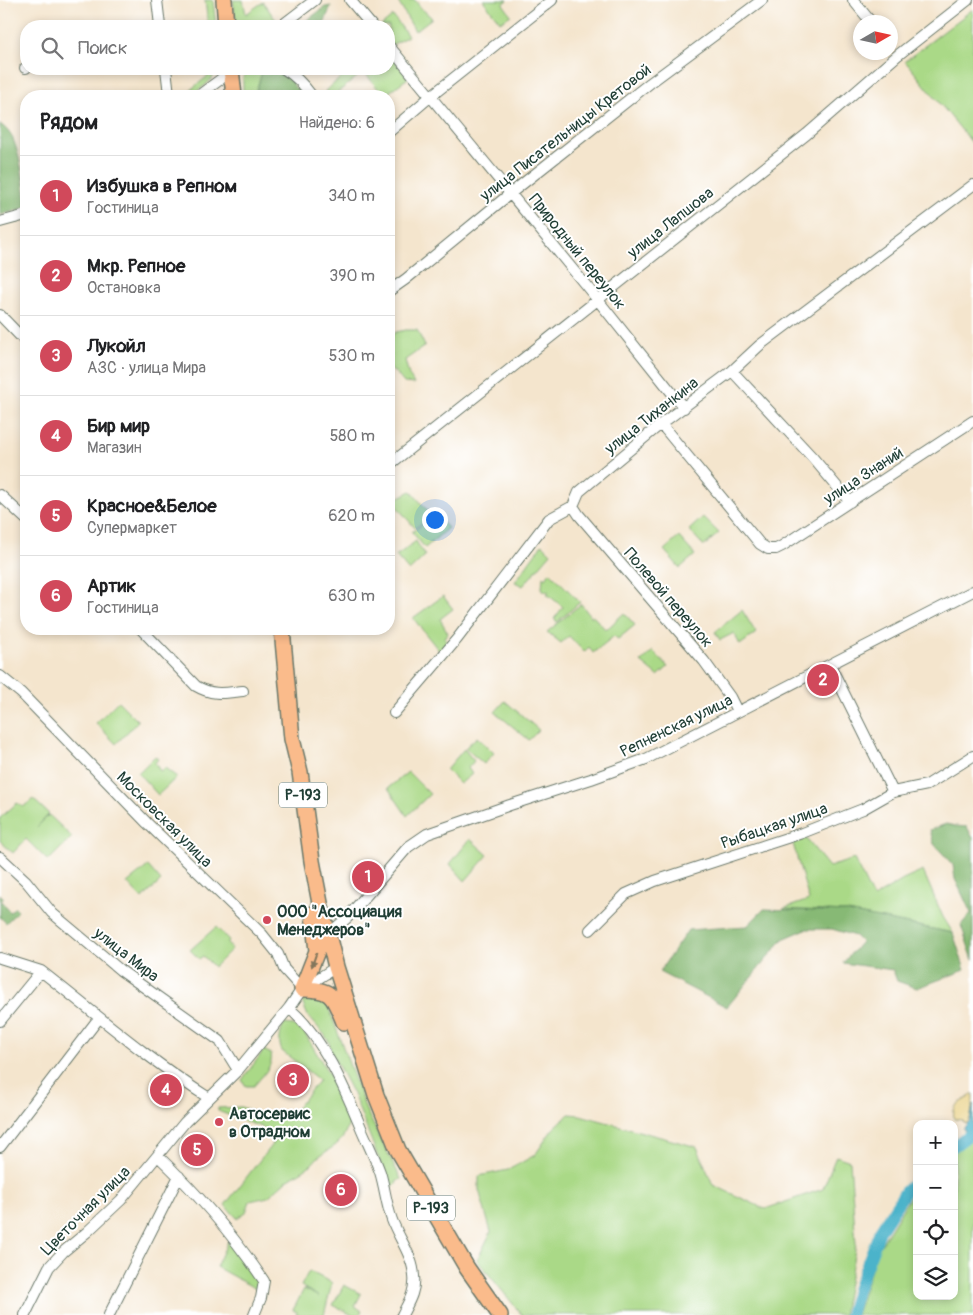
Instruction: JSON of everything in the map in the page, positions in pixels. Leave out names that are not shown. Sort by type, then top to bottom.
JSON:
[{"type":"highway","points":[[224,2],[226,20]]},
{"type":"highway","points":[[230,75],[233,90]]},
{"type":"highway","name":"Р-193","points":[[283,635],[292,739],[300,772],[312,861],[327,935],[376,1095],[402,1158],[466,1268],[500,1315]]},
{"type":"highway","points":[[292,739],[290,758],[292,790],[300,850],[314,918],[317,946],[316,956],[302,989],[324,990],[337,1004],[356,1053],[376,1095]]},
{"type":"street","points":[[157,0],[159,20]]},
{"type":"street","points":[[289,20],[315,0]]},
{"type":"street","points":[[350,0],[367,20]]},
{"type":"street","points":[[395,127],[552,0]]},
{"type":"street","name":"улица Писательницы Кретовой","points":[[395,287],[650,83],[762,0]]},
{"type":"street","points":[[853,0],[865,15]]},
{"type":"street","name":"улица Лапшова","points":[[898,55],[968,0]]},
{"type":"street","points":[[224,2],[230,20]]},
{"type":"street","name":"Природный переулок","points":[[395,53],[597,298],[684,408]]},
{"type":"street","name":"улица Лапшова","points":[[395,459],[807,134],[892,60]]},
{"type":"street","points":[[167,75],[169,90]]},
{"type":"street","points":[[206,90],[224,75]]},
{"type":"street","points":[[292,75],[304,84],[308,90]]},
{"type":"street","name":"улица Тиханкина","points":[[394,713],[457,639],[549,519],[573,506],[579,492],[661,424],[732,371],[760,345],[973,185]]},
{"type":"street","points":[[0,222],[20,217]]},
{"type":"street","points":[[0,315],[20,336]]},
{"type":"street","points":[[732,371],[813,458],[850,502]]},
{"type":"street","name":"улица Знаний","points":[[661,424],[760,544],[768,549],[776,549],[973,421]]},
{"type":"street","points":[[0,495],[20,513]]},
{"type":"street","name":"Полевой переулок","points":[[573,506],[704,661],[730,697],[737,711]]},
{"type":"street","name":"Репненская улица","points":[[327,935],[348,918],[408,847],[427,834],[646,759],[973,591]]},
{"type":"street","points":[[147,635],[196,686],[207,692],[243,691]]},
{"type":"street","points":[[830,665],[893,792]]},
{"type":"street","name":"Московская улица","points":[[0,676],[21,693],[147,823],[262,934],[278,954],[284,970],[302,989]]},
{"type":"street","name":"Рыбацкая улица","points":[[590,930],[626,894],[654,881],[802,833],[863,809],[893,792],[927,785],[973,756]]},
{"type":"street","name":"улица Мира","points":[[0,857],[26,881],[52,913],[120,970],[220,1041],[238,1070]]},
{"type":"street","points":[[0,958],[41,970],[99,1018],[209,1098]]},
{"type":"street","points":[[302,989],[336,967]]},
{"type":"street","points":[[0,1021],[41,970]]},
{"type":"street","name":"Цветочная улица","points":[[25,1315],[49,1267],[63,1252],[118,1204],[185,1122],[238,1070],[289,1008],[302,989]]},
{"type":"street","points":[[289,1008],[300,1016],[331,1064],[355,1112],[380,1173],[392,1220],[412,1264],[414,1277],[411,1297],[402,1315]]},
{"type":"street","points":[[0,1147],[99,1018]]},
{"type":"street","points":[[158,1156],[180,1176],[230,1236],[264,1281],[262,1298],[254,1315]]},
{"type":"street","points":[[108,1315],[180,1176]]},
{"type":"green space","points":[[205,0],[213,0],[215,20],[207,20]]},
{"type":"green space","points":[[233,0],[243,0],[246,14],[263,2],[276,20],[236,20]]},
{"type":"green space","points":[[397,0],[415,0],[432,18],[415,31]]},
{"type":"green space","points":[[483,0],[508,0],[503,4],[511,15],[500,22]]},
{"type":"green space","points":[[331,6],[325,20],[307,20],[325,7]]},
{"type":"green space","points":[[973,9],[973,144],[905,61]]},
{"type":"green space","points":[[393,16],[408,36],[395,43],[395,20],[388,20]]},
{"type":"green space","points":[[395,61],[408,78],[392,90],[379,90],[367,75],[395,75]]},
{"type":"green space","points":[[214,75],[200,89],[190,90],[208,76]]},
{"type":"green space","points":[[244,75],[261,75],[256,90],[243,90]]},
{"type":"green space","points":[[261,75],[287,75],[292,79],[294,86],[298,90],[257,90]]},
{"type":"green space","points":[[359,75],[341,90],[326,90],[343,76]]},
{"type":"green space","points":[[0,124],[13,139],[18,154],[20,163],[20,209],[0,215]]},
{"type":"green space","points":[[417,330],[425,346],[405,360],[409,375],[414,384],[404,383],[395,372],[396,332]]},
{"type":"green space","points":[[411,491],[432,516],[415,528],[395,505],[395,499]]},
{"type":"green space","points":[[436,515],[448,528],[425,548],[412,532]]},
{"type":"green space","points":[[703,517],[719,533],[704,546],[689,530]]},
{"type":"green space","points":[[679,537],[695,555],[680,568],[664,550]]},
{"type":"green space","points":[[416,541],[425,556],[409,571],[396,556]]},
{"type":"green space","points":[[542,544],[551,553],[523,586],[515,582]]},
{"type":"green space","points":[[550,572],[580,602],[557,622],[554,619],[563,607],[547,594],[549,592],[544,591],[542,588],[543,576],[546,578]]},
{"type":"green space","points":[[443,596],[453,609],[440,619],[448,633],[445,638],[448,642],[440,652],[413,618]]},
{"type":"green space","points":[[581,604],[591,617],[593,616],[606,630],[624,613],[635,625],[618,639],[614,636],[593,653],[589,647],[584,652],[569,636],[561,643],[547,632]]},
{"type":"green space","points":[[742,610],[756,633],[740,645],[734,633],[720,640],[715,632]]},
{"type":"green space","points":[[653,651],[668,667],[658,676],[641,662]]},
{"type":"green space","points":[[118,701],[138,721],[116,744],[96,723]]},
{"type":"green space","points":[[505,701],[539,730],[529,740],[495,712]]},
{"type":"green space","points":[[477,737],[494,753],[484,764],[465,748]]},
{"type":"green space","points":[[464,749],[474,761],[468,768],[472,774],[460,784],[446,770]]},
{"type":"green space","points":[[155,756],[158,759],[155,763],[160,771],[165,768],[177,777],[158,795],[138,773]]},
{"type":"green space","points":[[408,772],[430,794],[407,816],[388,788]]},
{"type":"green space","points":[[33,799],[49,814],[37,827],[49,815],[72,837],[48,861],[26,839],[13,853],[0,841],[0,818],[17,803],[23,807]]},
{"type":"green space","points":[[946,824],[967,827],[973,838],[973,960],[961,925],[971,913],[955,879],[953,865],[934,844],[930,830]]},
{"type":"green space","points":[[804,836],[829,867],[854,859],[873,898],[903,880],[923,871],[943,917],[953,933],[848,912],[783,909],[809,900],[792,840]]},
{"type":"green space","points":[[470,839],[488,855],[465,881],[450,864]]},
{"type":"green space","points":[[148,866],[161,881],[142,899],[127,883]]},
{"type":"green space","points":[[0,894],[4,898],[1,901],[10,912],[15,907],[18,911],[6,923],[0,917]]},
{"type":"green space","points":[[764,909],[848,912],[953,933],[965,970],[917,988],[897,981],[893,970],[843,963],[861,942],[855,936],[832,929],[806,929],[783,939],[727,1007],[659,972],[688,930],[747,926]]},
{"type":"green space","points":[[216,927],[229,940],[227,943],[232,949],[214,967],[203,956],[199,959],[190,950]]},
{"type":"green space","points":[[312,995],[320,997],[327,1003],[366,1110],[401,1179],[396,1182],[397,1184],[390,1187],[353,1094],[331,1052],[329,1042],[308,1016],[302,1002],[305,997]]},
{"type":"green space","points":[[285,1024],[293,1025],[304,1032],[335,1084],[351,1120],[342,1139],[336,1145],[318,1157],[311,1165],[287,1180],[268,1197],[250,1201],[246,1212],[237,1218],[225,1205],[280,1134],[223,1113],[218,1108],[241,1107],[277,1121],[283,1114],[289,1118],[319,1080],[282,1051],[280,1038]]},
{"type":"green space","points":[[264,1050],[271,1054],[269,1067],[254,1086],[246,1086],[242,1080]]},
{"type":"green space","points":[[569,1114],[580,1115],[697,1147],[713,1185],[765,1209],[823,1189],[836,1156],[850,1161],[856,1244],[843,1315],[522,1315],[477,1260],[491,1232],[479,1190],[479,1176],[508,1170],[535,1155],[552,1130]]},
{"type":"green space","points":[[973,1137],[973,1315],[856,1315],[877,1251],[913,1192],[913,1300],[958,1300],[958,1148]]},
{"type":"green space","points":[[228,1241],[261,1286],[258,1290],[216,1267]]},
{"type":"green space","points":[[309,1271],[332,1283],[324,1315],[296,1315],[297,1312],[293,1310],[304,1289],[319,1297],[301,1286]]},
{"type":"green space","points":[[344,1285],[361,1294],[355,1306],[362,1311],[359,1315],[352,1315],[333,1305]]},
{"type":"sand","points":[[973,1093],[972,1110],[966,1124],[962,1120],[954,1119],[955,1109],[959,1103]]},
{"type":"water","points":[[973,1104],[973,1137],[969,1140],[963,1128],[970,1121]]},
{"type":"waterway","points":[[958,1143],[973,1132]]},
{"type":"waterway","points":[[850,1315],[857,1290],[880,1231],[905,1192],[913,1184]]},
{"type":"place","name":"Мкр. Репное","points":[[823,680]]},
{"type":"place","name":"Избушка в Репном","points":[[368,877]]},
{"type":"place","name":"ООО \"Ассоциация Менеджеров\"","points":[[267,920]]},
{"type":"place","name":"Лукойл","points":[[293,1080]]},
{"type":"place","name":"Бир мир","points":[[166,1090]]},
{"type":"place","name":"Автосервис в Отрадном","points":[[219,1122]]},
{"type":"place","name":"Красное&Белое","points":[[197,1150]]},
{"type":"place","name":"Артик","points":[[341,1190]]}]
